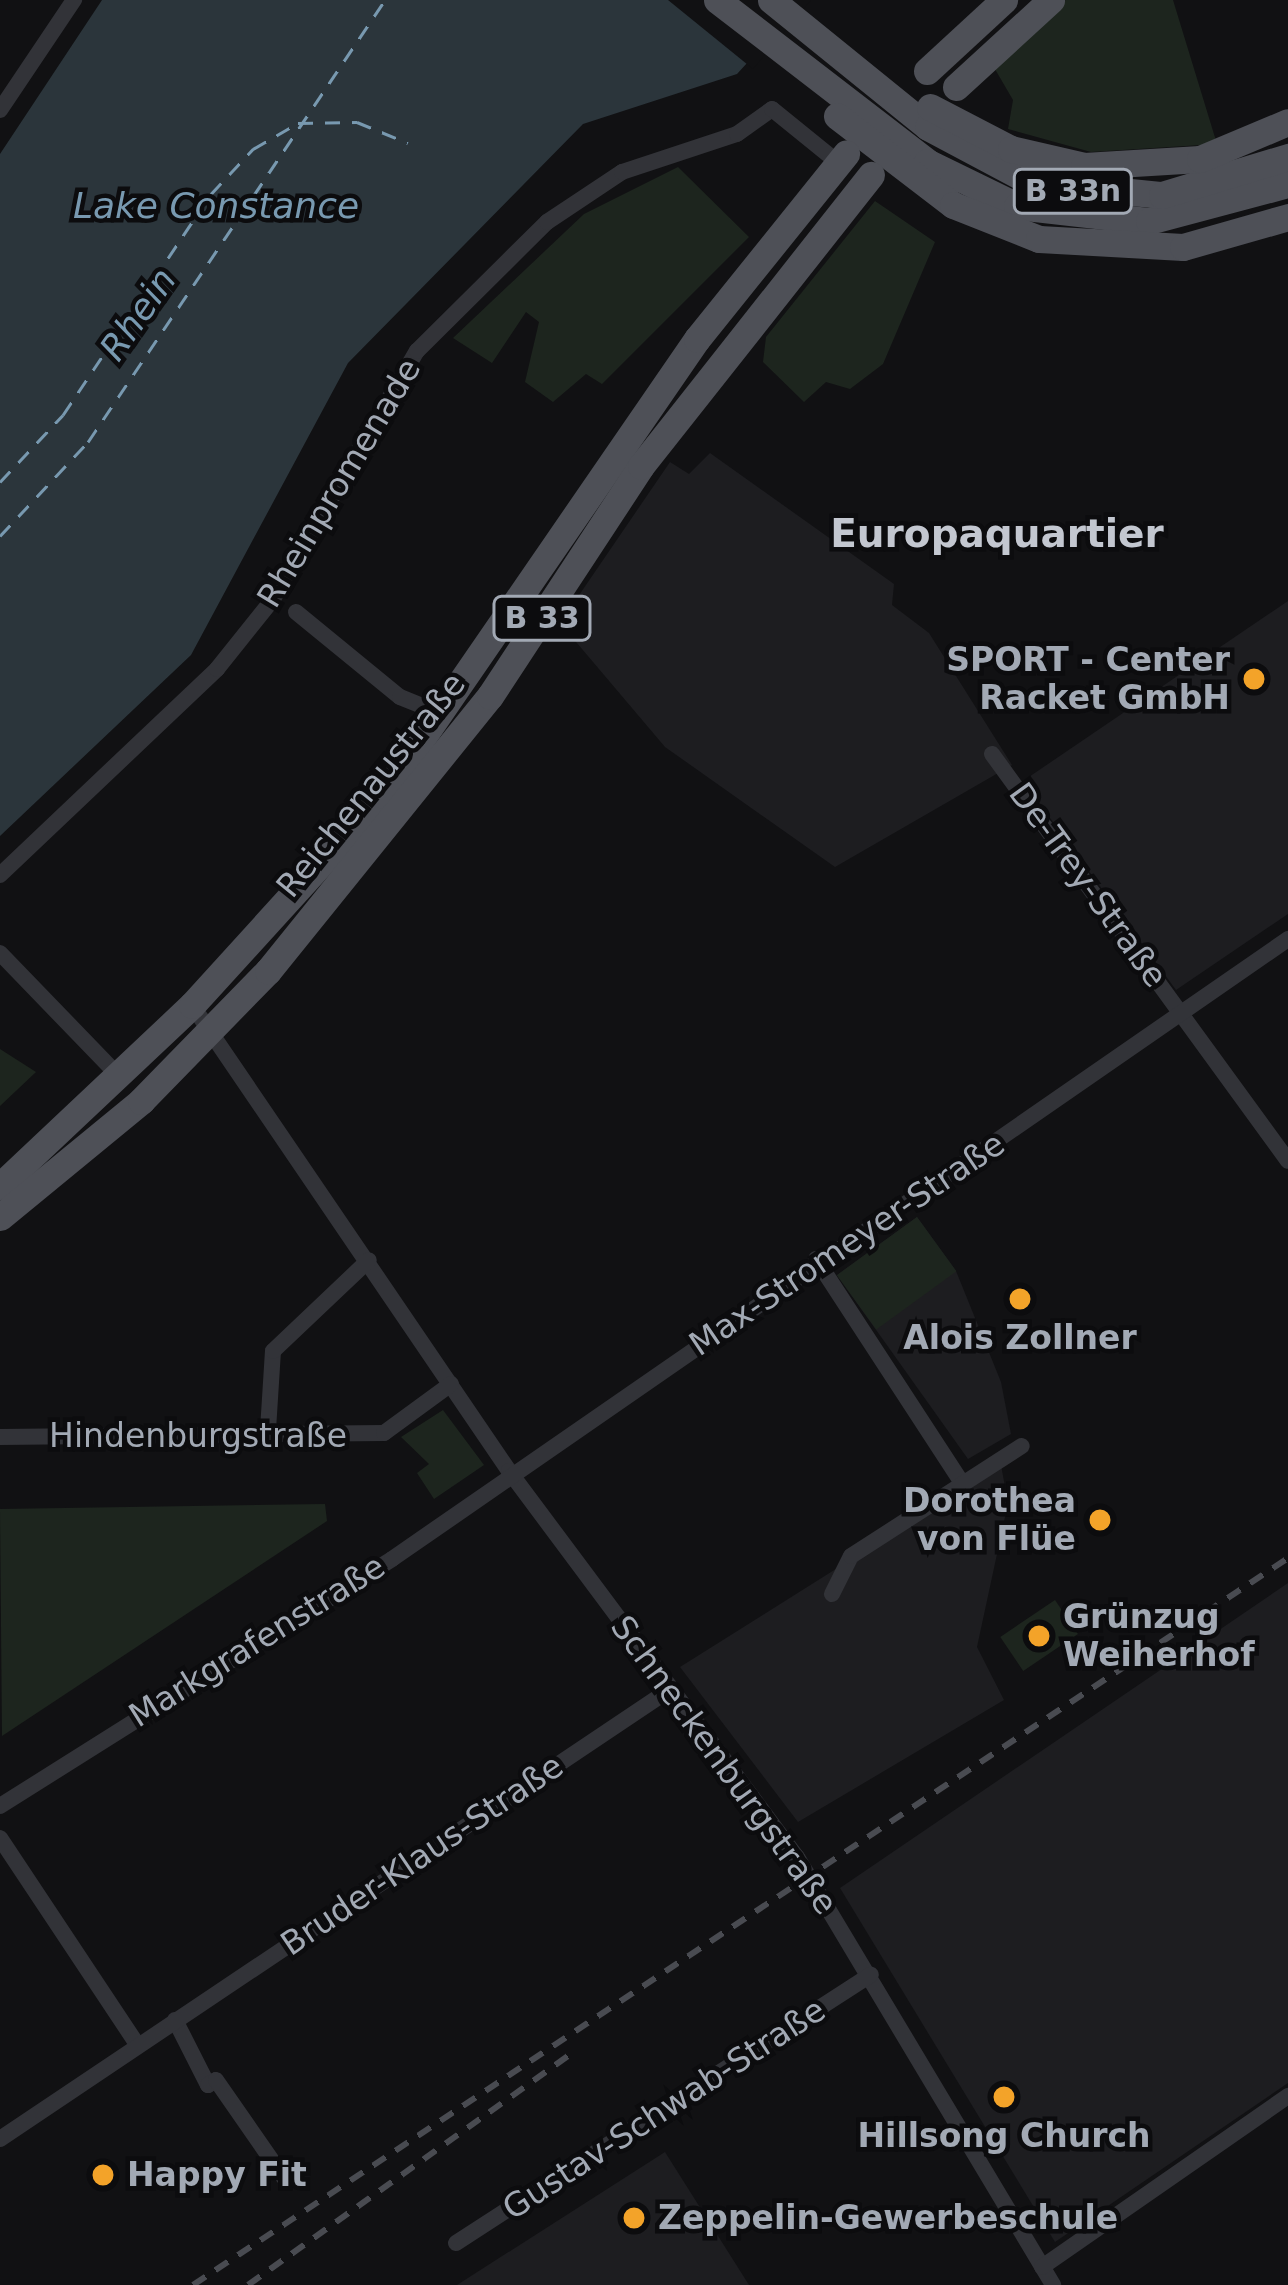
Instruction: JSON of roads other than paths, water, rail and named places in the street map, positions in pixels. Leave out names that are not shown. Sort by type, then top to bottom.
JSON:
[{"type":"main road","name":"B 33n","points":[[717,0],[927,162],[1017,206],[1149,221],[1288,184]]},
{"type":"main road","name":"B 33n","points":[[771,0],[962,150],[1071,191],[1183,192],[1288,157]]},
{"type":"main road","points":[[927,71],[1004,0]]},
{"type":"main road","points":[[962,38],[964,79],[1051,0]]},
{"type":"main road","name":"B 33n","points":[[758,33],[783,71],[879,149],[997,226],[1134,250],[1288,217]]},
{"type":"main road","name":"B 33n","points":[[880,88],[1011,149],[1084,166],[1200,159],[1288,122]]},
{"type":"main road","name":"Reichenaustraße","points":[[0,1186],[192,1005],[406,767],[697,339],[840,156],[865,155],[870,177],[641,466],[468,726],[211,1032],[127,1113],[0,1217]]},
{"type":"main road","points":[[118,1075],[127,1113]]},
{"type":"street","points":[[0,110],[74,0]]},
{"type":"street","name":"Rheinpromenade","points":[[0,875],[217,669],[273,599],[417,351],[547,222],[622,172],[737,134],[772,109],[840,156]]},
{"type":"street","name":"Reichenaustraße","points":[[296,612],[400,697],[434,710]]},
{"type":"street","name":"De-Trey-Straße","points":[[992,754],[1184,1015]]},
{"type":"street","name":"Max-Stromeyer-Straße","points":[[509,1471],[816,1259],[1184,1015],[1288,939]]},
{"type":"street","points":[[0,953],[118,1075]]},
{"type":"street","name":"Schneckenburgstraße","points":[[192,1005],[509,1471],[871,1975],[1053,2285]]},
{"type":"street","points":[[1184,1015],[1288,1161]]},
{"type":"street","points":[[816,1259],[962,1483]]},
{"type":"street","points":[[268,1430],[273,1351],[369,1260]]},
{"type":"street","name":"Hindenburgstraße","points":[[0,1437],[268,1430],[384,1433],[451,1384]]},
{"type":"street","points":[[832,1594],[851,1556],[1022,1446]]},
{"type":"street","name":"Markgrafenstraße","points":[[0,1806],[269,1626],[306,1616],[509,1471]]},
{"type":"street","name":"Bruder-Klaus-Straße","points":[[0,2139],[669,1690]]},
{"type":"street","points":[[0,1838],[137,2044]]},
{"type":"street","name":"Gustav-Schwab-Straße","points":[[456,2243],[871,1975]]},
{"type":"street","points":[[175,2020],[208,2085],[216,2080],[284,2178]]},
{"type":"street","points":[[1042,2267],[1288,2096]]},
{"type":"water","name":"Lake Constance","points":[[102,0],[805,0],[737,74],[583,124],[348,363],[191,655],[0,836],[0,154]]},
{"type":"railway","points":[[193,2285],[1288,1558]]},
{"type":"railway","points":[[248,2285],[575,2051]]},
{"type":"place","name":"SPORT - Center Racket GmbH","points":[[1254,679]]},
{"type":"place","name":"Alois Zollner","points":[[1020,1299]]},
{"type":"place","name":"Dorothea von Flüe","points":[[1100,1520]]},
{"type":"place","name":"Grünzug Weiherhof","points":[[1039,1636]]},
{"type":"place","name":"Hillsong Church","points":[[1004,2097]]},
{"type":"place","name":"Happy Fit","points":[[103,2175]]},
{"type":"place","name":"Zeppelin-Gewerbeschule","points":[[634,2218]]},
{"type":"district","name":"Europaquartier","points":[[997,534]]},
{"type":"water label","name":"Rhein","points":[[138,314]]}]
